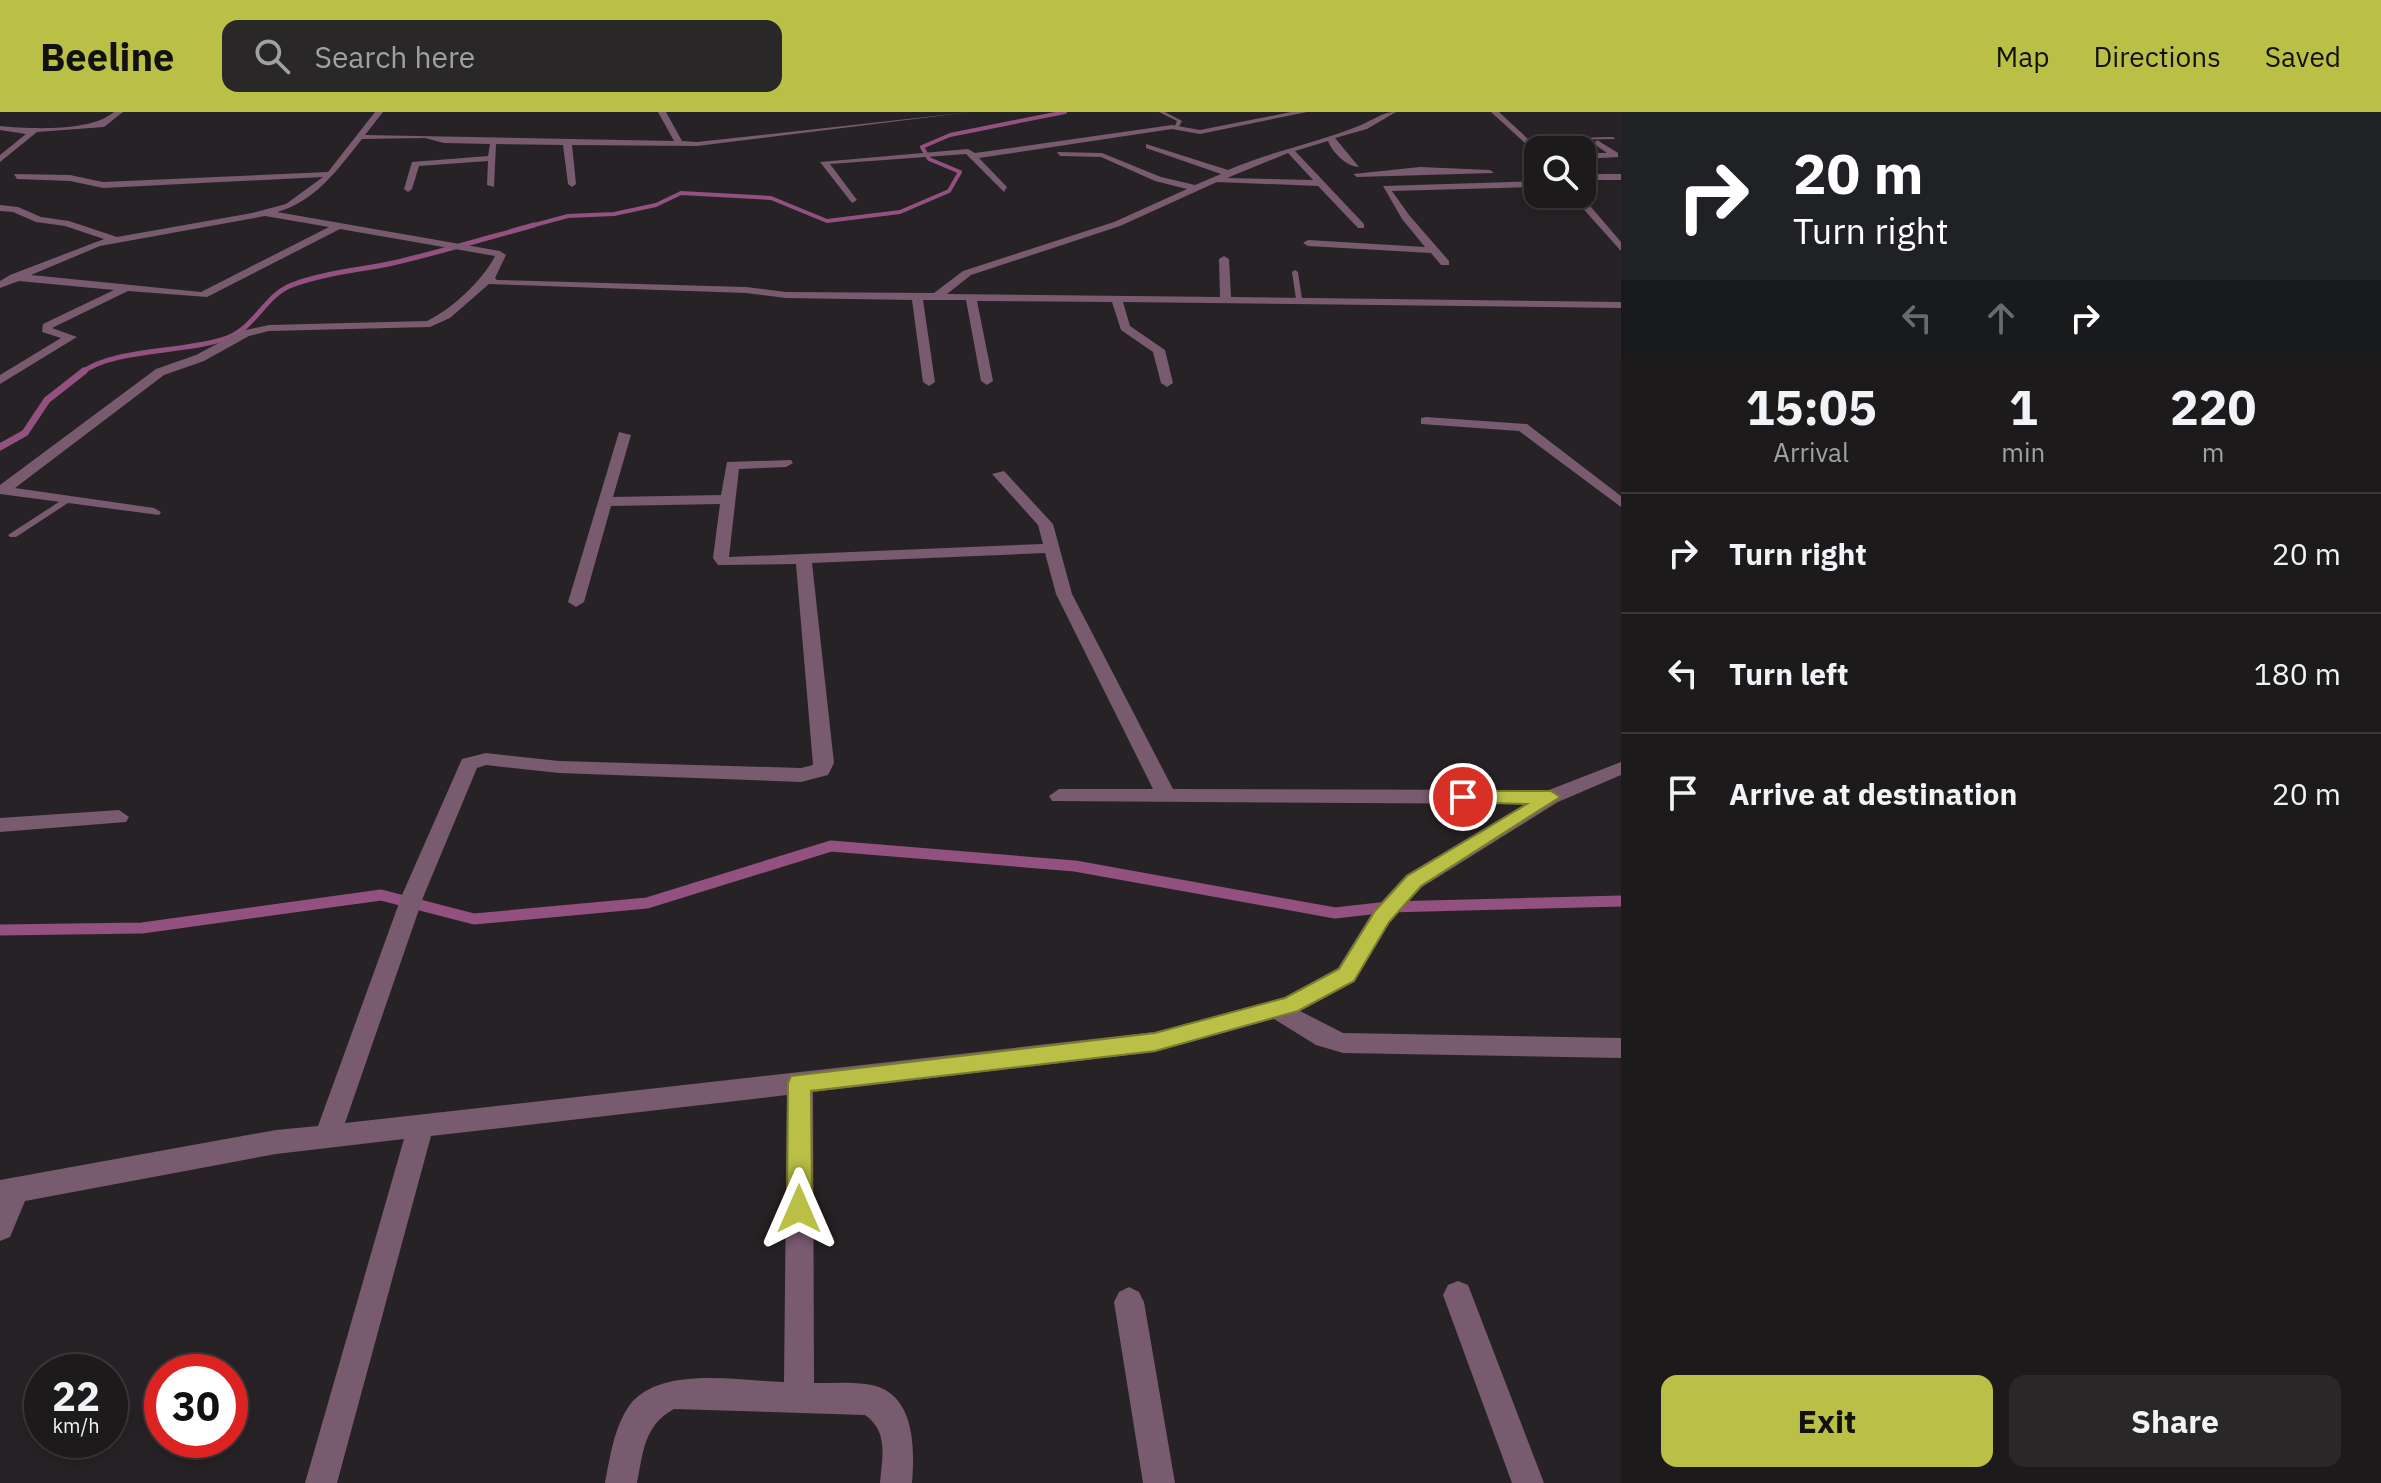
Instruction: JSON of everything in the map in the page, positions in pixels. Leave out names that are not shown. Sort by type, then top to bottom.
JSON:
[{"type":"street","points":[[1,129],[104,125],[119,112]]},
{"type":"street","points":[[0,285],[33,269],[114,239],[266,213],[296,202],[332,174],[379,112]]},
{"type":"street","points":[[662,112],[678,142]]},
{"type":"street","points":[[363,137],[697,144],[967,112]]},
{"type":"street","points":[[975,156],[1176,127],[1200,132],[1303,112]]},
{"type":"street","points":[[1363,112],[1389,114]]},
{"type":"street","points":[[1495,112],[1524,139]]},
{"type":"street","points":[[936,297],[967,273],[1117,224],[1227,173],[1289,149],[1364,127],[1389,114]]},
{"type":"street","points":[[1239,117],[1252,122]]},
{"type":"street","points":[[0,159],[33,130]]},
{"type":"street","points":[[1330,137],[1335,148],[1356,169],[1524,174]]},
{"type":"street","points":[[491,185],[493,141]]},
{"type":"street","points":[[567,141],[572,184]]},
{"type":"street","points":[[1596,156],[1615,155],[1597,142]]},
{"type":"street","points":[[1149,146],[1227,173]]},
{"type":"street","points":[[1289,149],[1361,226]]},
{"type":"street","points":[[1028,150],[1102,155],[1158,179],[1194,188]]},
{"type":"street","points":[[852,200],[824,162],[968,151],[1004,189]]},
{"type":"street","points":[[408,189],[415,164],[492,158]]},
{"type":"street","points":[[17,176],[70,178],[103,185],[332,174]]},
{"type":"street","points":[[1596,177],[1621,177]]},
{"type":"street","points":[[1211,180],[1319,183]]},
{"type":"street","points":[[1445,263],[1386,188],[1524,184]]},
{"type":"street","points":[[0,208],[15,209],[39,220],[66,223],[114,239]]},
{"type":"street","points":[[1587,208],[1621,248]]},
{"type":"street","points":[[2,490],[160,372],[200,358],[245,333],[269,328],[430,324],[446,316],[471,291],[489,279],[501,255],[266,213]]},
{"type":"street","points":[[14,277],[208,294],[338,226]]},
{"type":"street","points":[[1308,243],[1434,250]]},
{"type":"street","points":[[1224,259],[1226,298]]},
{"type":"street","points":[[0,268],[33,269]]},
{"type":"street","points":[[489,279],[495,283],[746,290],[786,295],[1621,305]]},
{"type":"street","points":[[0,380],[71,337],[46,330],[47,326],[124,289]]},
{"type":"street","points":[[917,296],[929,382]]},
{"type":"street","points":[[971,297],[987,381]]},
{"type":"street","points":[[1116,297],[1125,328],[1159,350],[1167,383]]},
{"type":"street","points":[[1426,421],[1522,427],[1621,503]]},
{"type":"street","points":[[576,602],[624,435]]},
{"type":"street","points":[[786,463],[732,465],[721,558],[724,562],[1052,548]]},
{"type":"street","points":[[999,474],[1040,517],[1064,594],[1167,797]]},
{"type":"street","points":[[2,490],[154,512]]},
{"type":"street","points":[[605,502],[726,499]]},
{"type":"street","points":[[327,1137],[410,903],[464,769],[476,760],[559,767],[801,775],[821,770],[824,763],[804,560]]},
{"type":"street","points":[[0,1228],[8,1192],[276,1142],[1155,1042],[1291,1005],[1346,975],[1382,916],[1414,881],[1551,797],[1621,768]]},
{"type":"street","points":[[1059,796],[1551,797]]},
{"type":"street","points":[[0,825],[119,817]]},
{"type":"street","points":[[1276,1009],[1325,1038],[1343,1043],[1621,1048]]},
{"type":"street","points":[[799,1398],[800,1083]]},
{"type":"street","points":[[321,1483],[421,1126]]},
{"type":"street","points":[[1458,1295],[1528,1483]]},
{"type":"street","points":[[1129,1302],[1159,1483]]},
{"type":"street","points":[[621,1483],[640,1413],[651,1402],[673,1394],[869,1400],[888,1410],[898,1431],[896,1483]]},
{"type":"lane","points":[[1161,112],[1180,121],[1176,127]]},
{"type":"lane","points":[[1596,138],[1613,138]]},
{"type":"lane","points":[[1295,272],[1299,299]]},
{"type":"lane","points":[[13,535],[65,501]]},
{"type":"waterway","points":[[527,227],[568,216],[614,214],[656,205],[681,193],[771,198],[827,221],[900,212],[949,191],[960,172],[929,159],[922,147],[950,135],[1065,112]]},
{"type":"waterway","points":[[83,372],[112,359],[227,338],[246,326],[283,290],[304,281],[411,259],[534,225]]},
{"type":"waterway","points":[[0,447],[25,433],[47,400],[83,372]]},
{"type":"waterway","points":[[0,930],[142,928],[381,895],[474,919],[647,903],[831,846],[1075,866],[1335,913],[1388,907],[1621,901]]},
{"type":"route","points":[[799,1209],[800,1083],[1155,1042],[1291,1005],[1346,975],[1382,916],[1414,881],[1551,797],[1463,797]]}]
